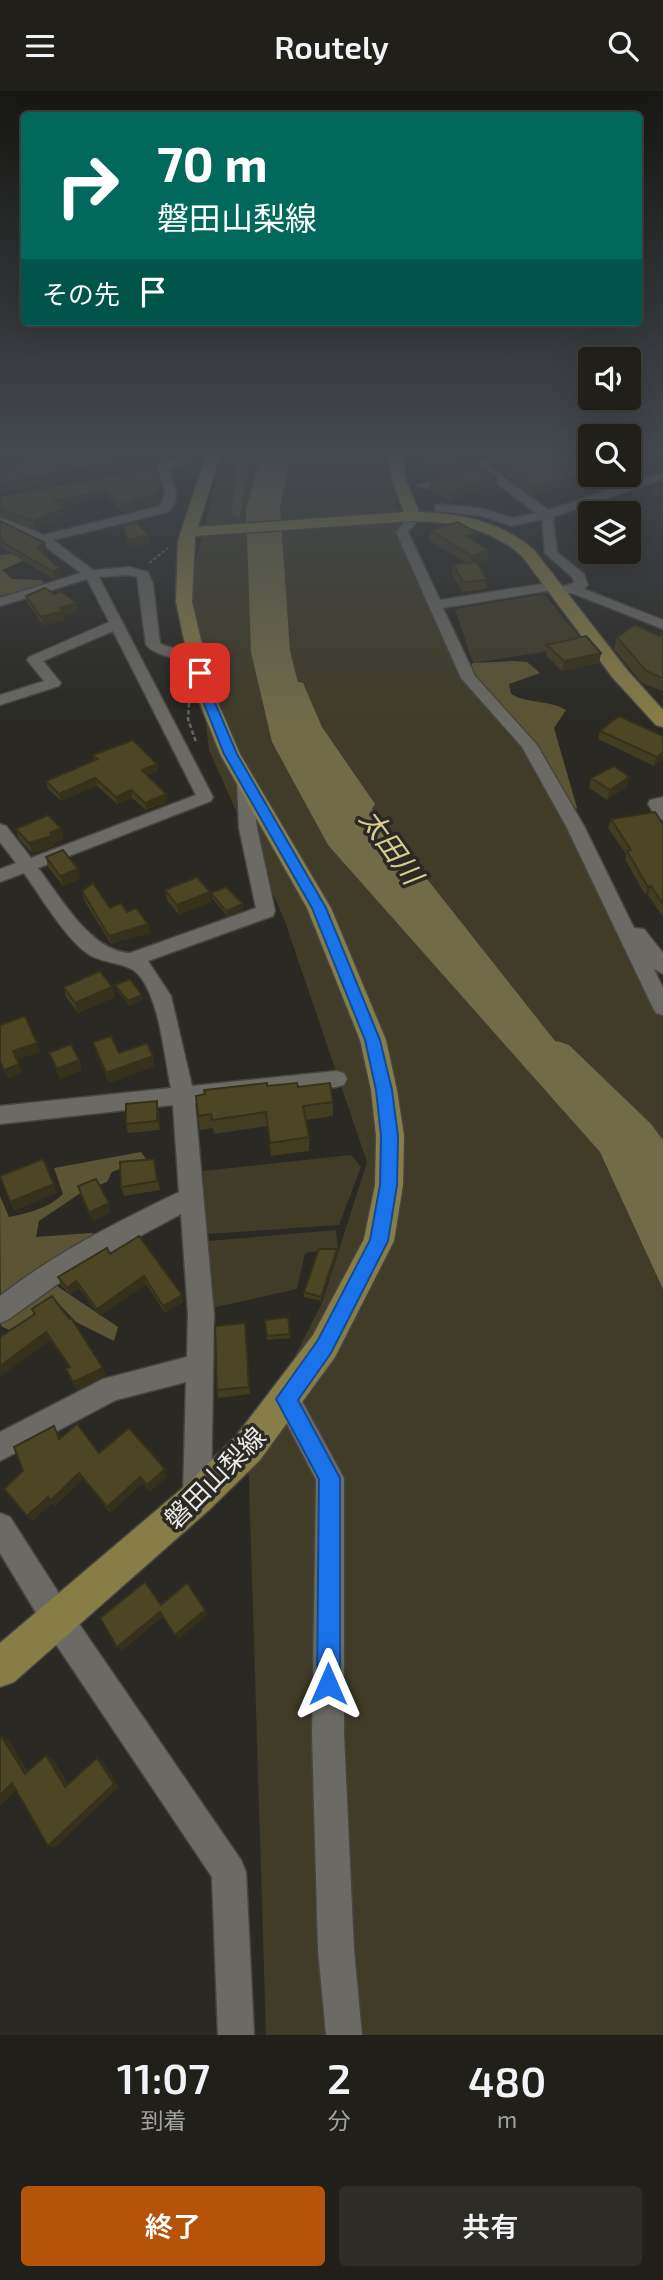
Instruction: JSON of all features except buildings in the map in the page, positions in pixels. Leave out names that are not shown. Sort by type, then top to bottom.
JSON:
[{"type":"main road","name":"磐田山梨線","points":[[0,1668],[197,1498],[248,1448],[324,1346],[379,1241],[389,1185],[390,1136],[384,1090],[373,1040],[319,908],[245,782],[204,691],[184,602],[188,544]]},
{"type":"main road","points":[[517,544],[562,589],[620,674],[663,721]]},
{"type":"street","points":[[0,876],[205,797],[92,575],[48,544]]},
{"type":"street","points":[[407,544],[468,678],[529,745],[575,826],[663,1008]]},
{"type":"street","points":[[434,605],[581,585],[579,577],[551,553],[551,544]]},
{"type":"street","points":[[0,602],[92,575],[118,570],[133,571],[143,575],[153,645],[161,651],[197,654]]},
{"type":"street","points":[[562,589],[663,625]]},
{"type":"street","points":[[0,700],[54,683],[34,660],[117,624]]},
{"type":"street","points":[[0,830],[86,941],[98,952],[114,960],[131,960],[266,911],[248,828],[245,782]]},
{"type":"street","points":[[663,802],[656,804],[663,815]]},
{"type":"street","points":[[614,905],[663,967]]},
{"type":"street","points":[[131,960],[144,968],[161,996],[183,1094],[201,1314],[197,1498]]},
{"type":"street","points":[[0,1115],[335,1079]]},
{"type":"street","points":[[0,1311],[35,1281],[127,1229],[192,1197]]},
{"type":"street","points":[[0,1447],[112,1388],[201,1366]]},
{"type":"street","points":[[286,1399],[330,1478],[328,1735],[336,1950],[344,2035]]},
{"type":"street","points":[[0,1527],[58,1620],[229,1872],[236,2035]]},
{"type":"path","points":[[141,569],[178,544]]},
{"type":"path","points":[[189,700],[188,719],[196,745]]},
{"type":"shaded area","points":[[200,544],[412,544],[468,678],[533,751],[663,1008],[663,2035],[266,2035],[248,1448],[322,1303],[367,1162],[284,919],[209,750],[190,585]]},
{"type":"shaded area","points":[[23,552],[23,561],[2,570],[12,579],[41,580],[47,585],[0,596],[0,555]]},
{"type":"shaded area","points":[[544,594],[586,645],[473,663],[455,609]]},
{"type":"shaded area","points":[[527,662],[540,673],[509,684],[511,694],[566,710],[554,728],[577,808],[572,812],[465,672],[473,663]]},
{"type":"shaded area","points":[[141,1152],[146,1159],[112,1172],[107,1182],[85,1190],[39,1221],[36,1237],[91,1233],[119,1240],[51,1282],[118,1327],[114,1341],[76,1322],[55,1300],[16,1328],[9,1330],[1,1326],[0,1196],[9,1217],[31,1212],[63,1194],[54,1168]]},
{"type":"shaded area","points":[[351,1155],[361,1167],[339,1225],[207,1234],[203,1171]]},
{"type":"shaded area","points":[[336,1230],[338,1248],[305,1253],[297,1289],[212,1308],[209,1241]]},
{"type":"water","points":[[247,544],[283,544],[290,651],[310,731],[589,1084],[663,1172],[663,1289],[600,1152],[328,845],[272,742],[251,652]]},
{"type":"waterway","name":"太田川","points":[[295,688],[305,719],[362,804]]},
{"type":"waterway","name":"太田川","points":[[557,1054],[639,1134],[663,1169]]},
{"type":"route","points":[[200,673],[204,691],[230,754],[319,908],[373,1040],[384,1090],[390,1136],[389,1185],[379,1241],[324,1346],[286,1399],[330,1478],[328,1684]]}]
